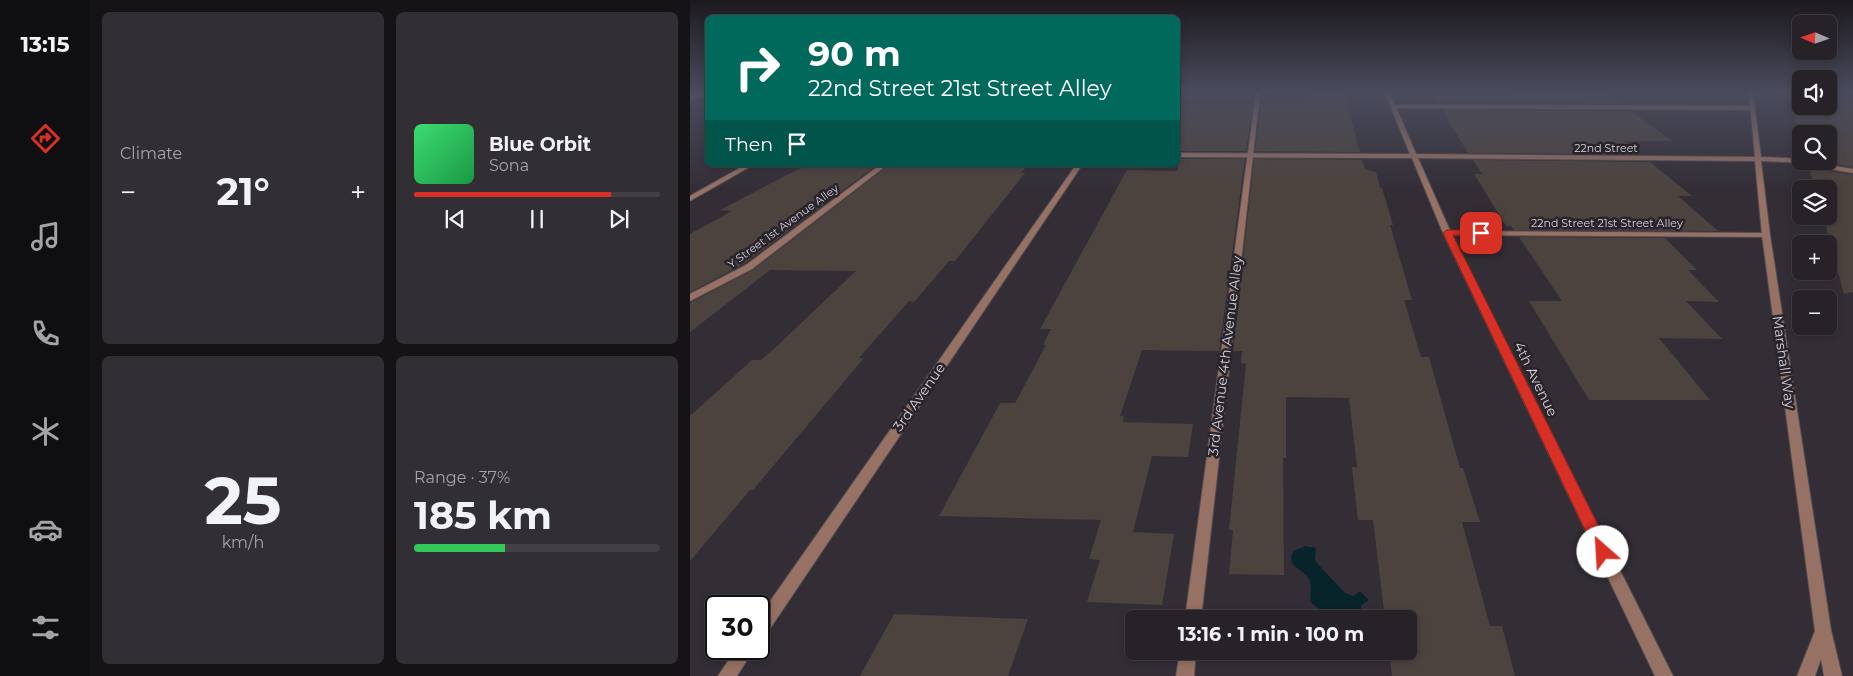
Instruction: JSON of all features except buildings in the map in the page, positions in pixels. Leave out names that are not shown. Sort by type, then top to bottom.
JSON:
[{"type":"street","name":"3rd Avenue 4th Avenue Alley","points":[[1193,610],[1254,125]]},
{"type":"street","name":"4th Avenue","points":[[1400,125],[1416,157],[1447,233],[1664,676]]},
{"type":"street","name":"Marshall Way","points":[[1754,125],[1766,235],[1823,630],[1832,676]]},
{"type":"street","name":"22nd Street","points":[[1180,155],[1758,159],[1787,160],[1853,171]]},
{"type":"street","points":[[690,199],[746,167]]},
{"type":"street","name":"Y Street 1st Avenue Alley","points":[[690,298],[734,276],[765,256],[881,167]]},
{"type":"street","name":"3rd Avenue","points":[[770,614],[1078,167]]},
{"type":"street","name":"22nd Street 21st Street Alley","points":[[1447,233],[1766,235]]},
{"type":"street","name":"Marshall Way","points":[[1806,676],[1823,630]]},
{"type":"street","points":[[727,676],[738,660]]},
{"type":"street","points":[[1185,676],[1187,660]]},
{"type":"water","points":[[1305,546],[1316,548],[1315,559],[1317,563],[1345,593],[1353,596],[1360,591],[1369,600],[1361,606],[1361,610],[1321,610],[1311,603],[1309,579],[1291,560],[1294,551]]},
{"type":"route","points":[[1481,233],[1447,233],[1603,552]]}]
